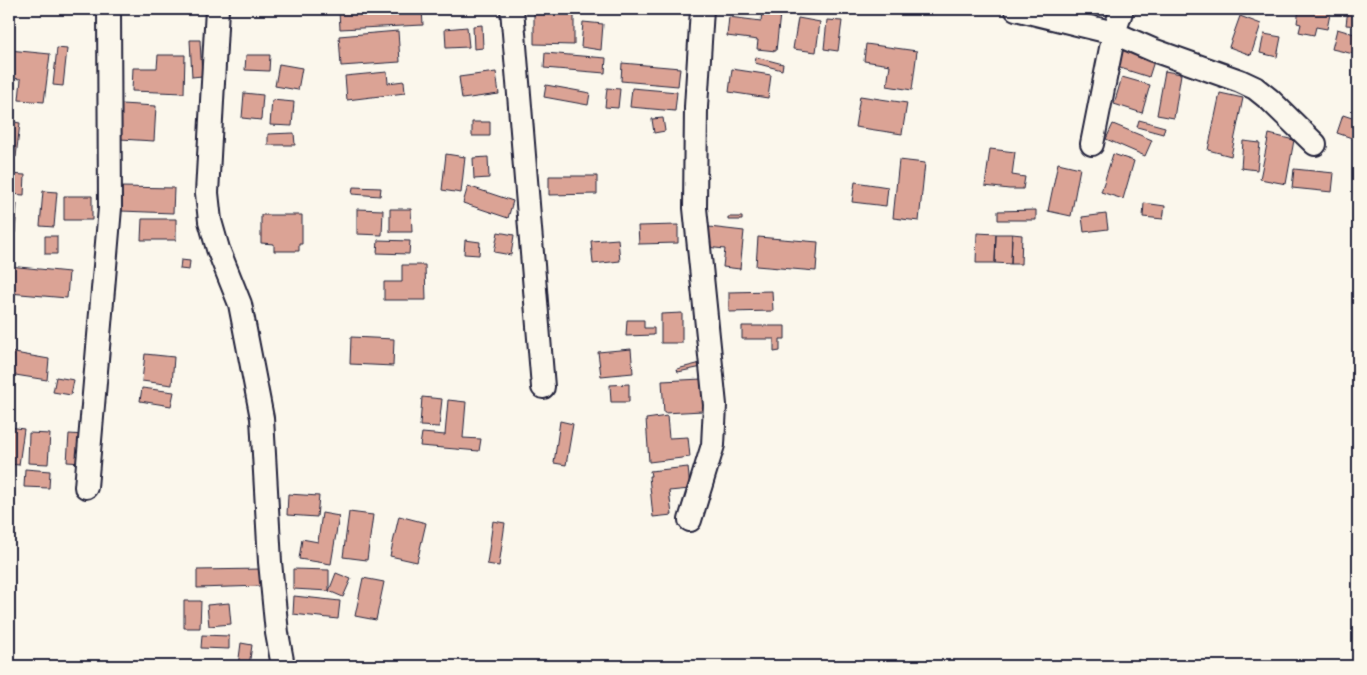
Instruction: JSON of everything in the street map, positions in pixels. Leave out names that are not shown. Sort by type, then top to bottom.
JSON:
[{"type":"street","points":[[86,487],[110,208],[109,9]]},
{"type":"street","points":[[217,9],[206,193],[210,221],[218,249],[240,304],[262,418],[270,562],[277,633],[283,666]]},
{"type":"street","points":[[512,9],[543,387]]},
{"type":"street","points":[[690,520],[713,445],[715,405],[695,208],[696,107],[702,9]]},
{"type":"street","points":[[1016,9],[1114,33],[1153,50],[1240,80],[1255,88],[1270,100],[1315,144]]},
{"type":"street","points":[[1092,144],[1114,33],[1122,9]]},
{"type":"building","points":[[422,9],[423,25],[340,29],[339,11]]},
{"type":"building","points":[[1246,9],[1268,9],[1267,14]]},
{"type":"building","points":[[1299,9],[1331,9],[1327,29],[1316,27],[1314,35],[1299,32],[1301,24],[1297,23]]},
{"type":"building","points":[[1348,9],[1358,9],[1358,26],[1346,25]]},
{"type":"building","points":[[534,12],[574,13],[574,45],[534,44]]},
{"type":"building","points":[[762,12],[780,14],[776,51],[757,49],[758,40],[727,36],[729,17],[761,21]]},
{"type":"building","points":[[1240,16],[1261,24],[1251,55],[1229,47]]},
{"type":"building","points":[[798,18],[820,22],[816,52],[793,49]]},
{"type":"building","points":[[827,20],[842,21],[838,51],[824,49]]},
{"type":"building","points":[[583,22],[603,24],[601,50],[581,47]]},
{"type":"building","points":[[482,25],[483,48],[474,49],[473,26]]},
{"type":"building","points":[[467,27],[469,47],[446,48],[445,29]]},
{"type":"building","points":[[1337,29],[1358,35],[1358,55],[1332,49]]},
{"type":"building","points":[[398,31],[400,62],[341,66],[339,36]]},
{"type":"building","points":[[1264,34],[1281,37],[1277,57],[1260,53]]},
{"type":"building","points":[[190,40],[200,40],[202,76],[192,77]]},
{"type":"building","points":[[866,44],[917,51],[912,90],[887,86],[890,65],[864,61]]},
{"type":"building","points":[[57,48],[67,49],[63,86],[53,85]]},
{"type":"building","points":[[1122,48],[1155,58],[1149,77],[1117,67]]},
{"type":"building","points":[[9,50],[50,54],[44,102],[19,100],[21,79],[9,78]]},
{"type":"building","points":[[545,53],[606,58],[605,73],[544,68]]},
{"type":"building","points":[[158,55],[185,55],[184,93],[132,91],[133,68],[157,68]]},
{"type":"building","points":[[246,55],[270,55],[269,71],[245,70]]},
{"type":"building","points":[[756,57],[783,64],[782,70],[755,63]]},
{"type":"building","points":[[622,63],[680,68],[678,86],[621,81]]},
{"type":"building","points":[[279,64],[302,68],[298,90],[275,86]]},
{"type":"building","points":[[732,69],[771,75],[768,98],[729,92]]},
{"type":"building","points":[[1165,71],[1181,74],[1174,118],[1157,115]]},
{"type":"building","points":[[387,72],[388,83],[404,81],[405,93],[347,100],[345,76]]},
{"type":"building","points":[[496,72],[499,94],[462,99],[459,77]]},
{"type":"building","points":[[1122,77],[1150,85],[1142,113],[1114,104]]},
{"type":"building","points":[[546,85],[590,93],[588,105],[544,97]]},
{"type":"building","points":[[607,88],[620,89],[618,108],[605,107]]},
{"type":"building","points":[[632,88],[677,92],[675,111],[630,107]]},
{"type":"building","points":[[244,93],[263,95],[261,120],[242,118]]},
{"type":"building","points":[[1220,93],[1243,98],[1231,156],[1208,150]]},
{"type":"building","points":[[860,96],[907,103],[902,134],[855,127]]},
{"type":"building","points":[[272,100],[294,102],[292,126],[270,125]]},
{"type":"building","points":[[121,104],[156,106],[154,141],[120,139]]},
{"type":"building","points":[[1343,115],[1358,120],[1358,140],[1337,133]]},
{"type":"building","points":[[663,118],[665,131],[654,133],[652,119]]},
{"type":"building","points":[[1139,120],[1165,127],[1163,134],[1137,127]]},
{"type":"building","points":[[9,121],[20,123],[16,157],[9,156]]},
{"type":"building","points":[[472,122],[490,122],[490,136],[472,136]]},
{"type":"building","points":[[1113,124],[1152,140],[1145,156],[1106,139]]},
{"type":"building","points":[[294,133],[295,145],[268,145],[268,134]]},
{"type":"building","points":[[1269,134],[1294,140],[1286,184],[1260,179]]},
{"type":"building","points":[[1243,141],[1260,143],[1257,170],[1241,168]]},
{"type":"building","points":[[990,149],[1015,152],[1012,175],[1025,177],[1023,189],[985,186]]},
{"type":"building","points":[[446,154],[465,157],[461,193],[442,190]]},
{"type":"building","points":[[1113,154],[1134,161],[1123,199],[1101,192]]},
{"type":"building","points":[[488,157],[489,178],[474,179],[473,158]]},
{"type":"building","points":[[899,160],[925,163],[919,221],[893,218]]},
{"type":"building","points":[[1058,163],[1080,168],[1071,216],[1048,211]]},
{"type":"building","points":[[1294,169],[1334,173],[1332,192],[1292,188]]},
{"type":"building","points":[[9,174],[25,175],[24,195],[9,194]]},
{"type":"building","points":[[549,176],[597,176],[597,194],[549,195]]},
{"type":"building","points":[[855,182],[888,187],[886,206],[852,202]]},
{"type":"building","points":[[468,186],[513,201],[508,218],[463,203]]},
{"type":"building","points":[[121,187],[174,188],[173,213],[121,211]]},
{"type":"building","points":[[353,187],[381,188],[380,196],[352,194]]},
{"type":"building","points":[[43,191],[57,192],[54,227],[40,226]]},
{"type":"building","points":[[64,196],[92,196],[92,220],[64,220]]},
{"type":"building","points":[[9,203],[17,204],[15,233],[9,232]]},
{"type":"building","points":[[1144,203],[1165,206],[1163,219],[1143,217]]},
{"type":"building","points":[[357,209],[383,210],[382,235],[357,234]]},
{"type":"building","points":[[390,209],[411,209],[412,232],[390,232]]},
{"type":"building","points":[[1036,210],[1036,220],[998,220],[998,211]]},
{"type":"building","points":[[1106,214],[1108,229],[1084,232],[1082,217]]},
{"type":"building","points":[[261,215],[302,215],[302,244],[299,244],[299,251],[274,251],[274,244],[261,243]]},
{"type":"building","points":[[728,217],[742,217],[742,220],[728,220]]},
{"type":"building","points":[[142,219],[176,219],[176,240],[141,240]]},
{"type":"building","points":[[678,225],[678,243],[639,244],[638,226]]},
{"type":"building","points":[[709,227],[744,231],[740,269],[723,267],[725,249],[706,247]]},
{"type":"building","points":[[498,232],[514,235],[511,255],[494,252]]},
{"type":"building","points":[[977,233],[996,234],[995,263],[976,263]]},
{"type":"building","points":[[996,234],[1012,234],[1011,264],[995,263]]},
{"type":"building","points":[[1012,234],[1022,235],[1021,264],[1011,264]]},
{"type":"building","points":[[45,236],[57,236],[57,254],[45,254]]},
{"type":"building","points":[[758,237],[818,242],[816,271],[756,266]]},
{"type":"building","points":[[618,239],[620,261],[593,264],[591,241]]},
{"type":"building","points":[[378,240],[410,241],[409,254],[377,253]]},
{"type":"building","points":[[465,240],[480,242],[479,255],[464,254]]},
{"type":"building","points":[[181,260],[190,261],[189,270],[180,269]]},
{"type":"building","points":[[402,265],[425,265],[426,300],[384,300],[384,282],[402,282]]},
{"type":"building","points":[[9,266],[69,272],[67,298],[9,293]]},
{"type":"building","points":[[772,291],[773,311],[729,312],[729,292]]},
{"type":"building","points":[[682,313],[682,343],[661,343],[661,314]]},
{"type":"building","points":[[627,320],[644,320],[644,328],[654,328],[654,335],[626,336]]},
{"type":"building","points":[[742,326],[785,326],[785,339],[780,339],[780,351],[774,352],[774,339],[742,339]]},
{"type":"building","points":[[351,337],[394,339],[393,366],[350,364]]},
{"type":"building","points":[[631,349],[633,373],[601,376],[598,352]]},
{"type":"building","points":[[9,352],[49,359],[47,380],[9,374]]},
{"type":"building","points":[[145,354],[174,357],[172,385],[142,381]]},
{"type":"building","points":[[701,363],[702,367],[678,372],[677,369]]},
{"type":"building","points":[[56,377],[74,380],[71,395],[53,392]]},
{"type":"building","points":[[702,379],[703,411],[664,413],[662,381]]},
{"type":"building","points":[[629,384],[629,402],[611,402],[610,385]]},
{"type":"building","points":[[142,388],[174,392],[171,406],[140,401]]},
{"type":"building","points":[[422,397],[442,399],[439,427],[420,426]]},
{"type":"building","points":[[448,400],[466,402],[463,438],[481,439],[479,451],[420,446],[422,433],[445,435]]},
{"type":"building","points":[[667,416],[669,438],[688,437],[690,457],[649,462],[646,419]]},
{"type":"building","points":[[560,421],[573,424],[566,465],[554,463]]},
{"type":"building","points":[[9,427],[24,429],[19,465],[9,464]]},
{"type":"building","points":[[29,433],[50,434],[48,464],[28,463]]},
{"type":"building","points":[[69,434],[85,435],[82,463],[67,462]]},
{"type":"building","points":[[688,467],[690,489],[669,491],[672,515],[653,517],[650,471]]},
{"type":"building","points":[[25,469],[50,471],[49,488],[24,487]]},
{"type":"building","points":[[288,494],[319,496],[317,517],[287,515]]},
{"type":"building","points":[[349,512],[373,515],[367,560],[343,557]]},
{"type":"building","points":[[322,513],[339,516],[331,564],[299,559],[302,539],[318,542]]},
{"type":"building","points":[[399,516],[426,523],[417,562],[390,556]]},
{"type":"building","points":[[493,521],[505,523],[499,566],[487,564]]},
{"type":"building","points":[[262,569],[262,586],[197,588],[197,570]]},
{"type":"building","points":[[293,569],[329,570],[329,591],[293,589]]},
{"type":"building","points":[[336,573],[351,579],[343,597],[329,591]]},
{"type":"building","points":[[363,578],[384,582],[376,620],[355,616]]},
{"type":"building","points":[[294,596],[340,601],[338,619],[293,614]]},
{"type":"building","points":[[184,601],[201,601],[200,628],[184,628]]},
{"type":"building","points":[[229,603],[231,624],[209,626],[207,605]]},
{"type":"building","points":[[202,635],[229,636],[229,649],[201,648]]},
{"type":"building","points":[[241,643],[252,645],[249,666],[238,666]]}]
